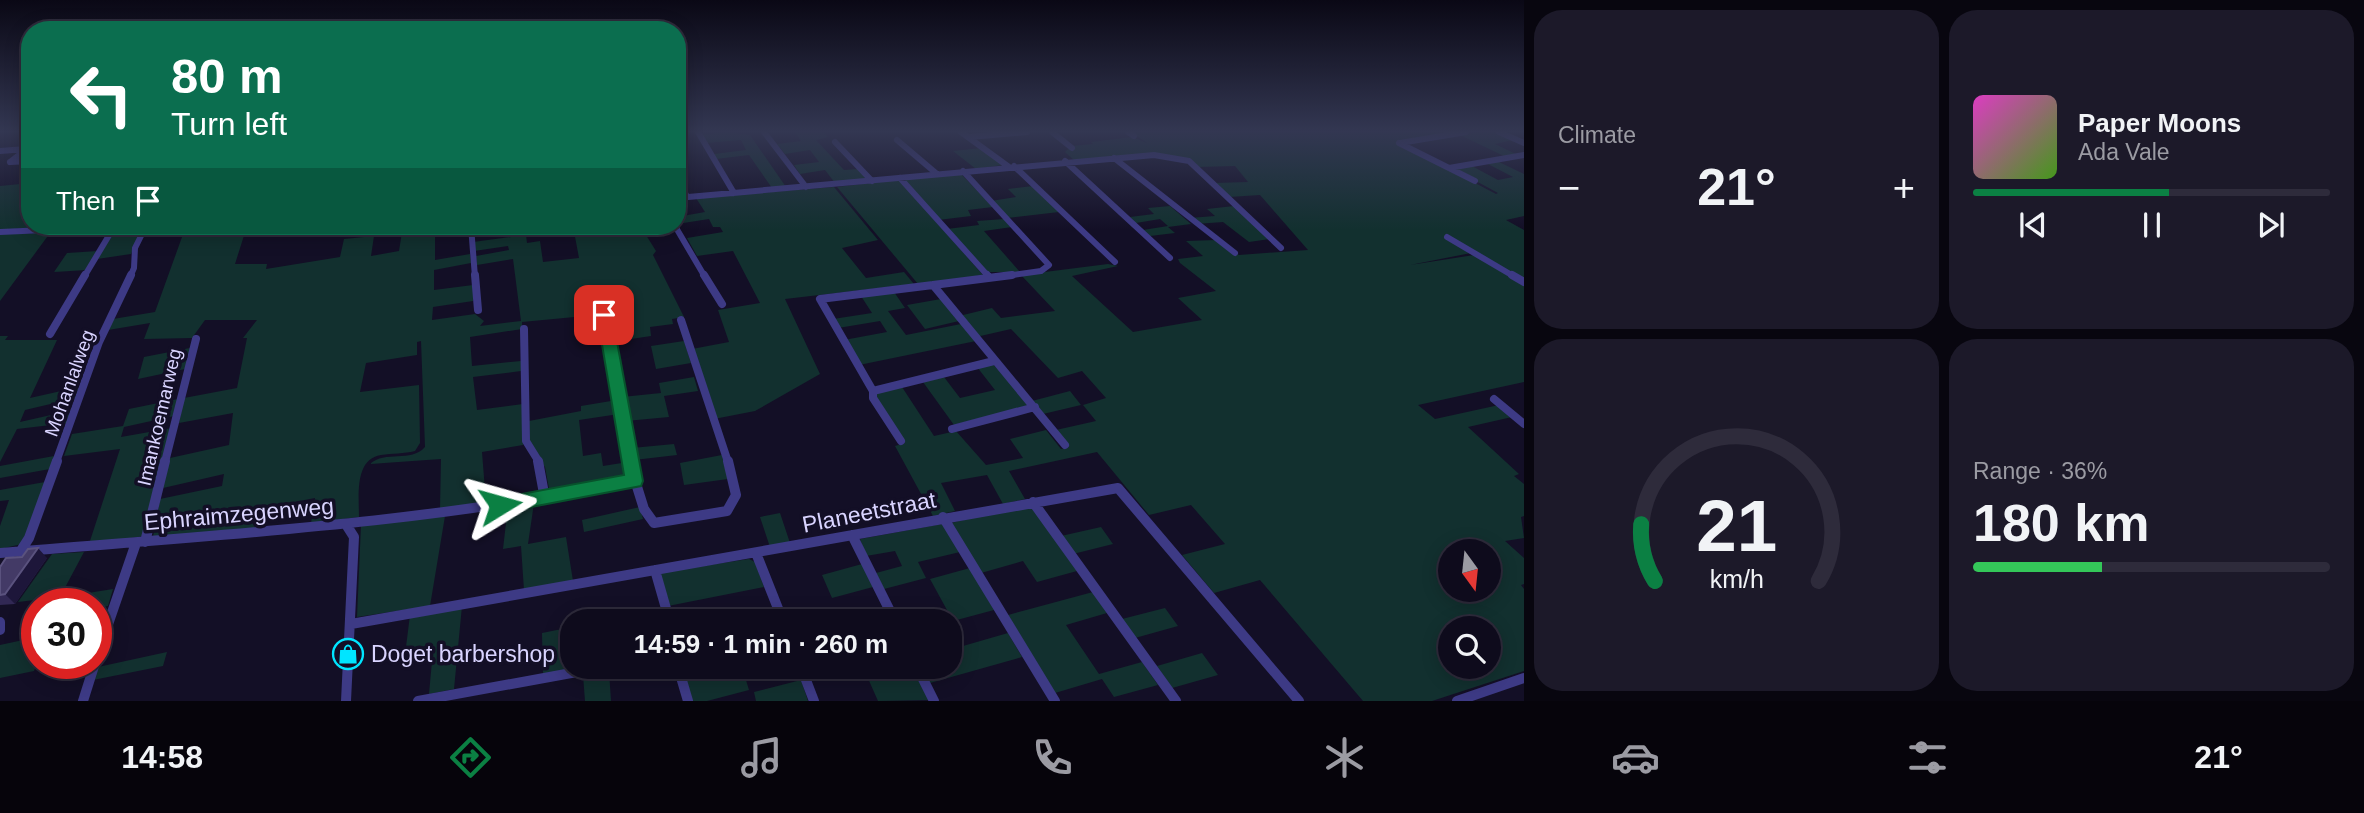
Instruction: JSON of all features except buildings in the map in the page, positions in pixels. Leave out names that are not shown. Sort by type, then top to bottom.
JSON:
[{"type":"street","points":[[717,165],[734,193]]},
{"type":"street","points":[[789,165],[806,187]]},
{"type":"street","points":[[857,165],[872,181]]},
{"type":"street","points":[[926,165],[937,174]]},
{"type":"street","points":[[687,197],[1026,165]]},
{"type":"street","points":[[1069,165],[1170,258]]},
{"type":"street","points":[[1123,165],[1235,253]]},
{"type":"street","points":[[1193,165],[1281,248]]},
{"type":"street","points":[[1442,165],[1475,181]]},
{"type":"street","points":[[1449,168],[1468,165]]},
{"type":"street","points":[[1012,166],[1115,262]]},
{"type":"street","points":[[901,441],[873,398],[873,391],[820,299],[1041,271],[1049,265],[963,171]]},
{"type":"street","points":[[900,178],[989,277]]},
{"type":"street","points":[[0,232],[21,231]]},
{"type":"street","points":[[50,334],[109,235]]},
{"type":"street","name":"Mohanlalweg","points":[[20,552],[29,538],[99,342],[134,268],[135,248],[142,235]]},
{"type":"street","points":[[472,235],[478,310]]},
{"type":"street","points":[[681,235],[722,304]]},
{"type":"street","points":[[1447,237],[1524,282]]},
{"type":"street","points":[[933,285],[1065,445]]},
{"type":"street","points":[[604,315],[634,481],[646,515],[654,523],[727,511],[734,506],[736,499],[733,476],[681,320]]},
{"type":"street","points":[[524,328],[526,441],[541,466],[545,499]]},
{"type":"street","name":"Imankoemarweg","points":[[112,611],[129,558],[141,543],[196,339]]},
{"type":"street","points":[[873,391],[994,361]]},
{"type":"street","points":[[1494,398],[1524,424]]},
{"type":"street","points":[[952,429],[1035,407]]},
{"type":"street","points":[[347,526],[388,517],[545,499],[634,481]]},
{"type":"street","name":"Planeetstraat","points":[[351,624],[1113,487],[1122,490],[1299,701]]},
{"type":"street","points":[[1033,502],[1176,701]]},
{"type":"street","points":[[943,517],[1055,701]]},
{"type":"street","name":"Ephraimzegenweg","points":[[0,553],[141,543],[334,524],[347,526],[354,537],[346,701]]},
{"type":"street","points":[[852,535],[889,609]]},
{"type":"street","points":[[756,552],[778,609]]},
{"type":"street","points":[[655,570],[666,609]]},
{"type":"street","points":[[0,622],[0,630]]},
{"type":"street","points":[[418,701],[560,675]]},
{"type":"street","points":[[1457,701],[1524,678]]},
{"type":"street","name":"Imankoemarweg","points":[[83,701],[90,679]]},
{"type":"street","points":[[682,679],[688,701]]},
{"type":"street","points":[[806,679],[814,701]]},
{"type":"street","points":[[923,679],[934,701]]},
{"type":"green space","points":[[756,165],[771,165],[786,187],[772,188]]},
{"type":"green space","points":[[794,165],[839,165],[844,170],[858,169],[868,178],[835,183],[825,170],[800,174]]},
{"type":"green space","points":[[971,165],[1002,165],[976,169]]},
{"type":"green space","points":[[1194,165],[1440,165],[1496,194],[1498,193],[1452,168],[1470,165],[1498,180],[1513,177],[1489,165],[1505,165],[1524,174],[1524,216],[1506,220],[1524,230],[1524,281],[1447,236],[1444,237],[1471,253],[1410,265],[1474,255],[1524,285],[1524,382],[1418,405],[1435,419],[1499,405],[1512,417],[1468,427],[1519,474],[1514,476],[1524,484],[1524,516],[1521,517],[1524,538],[1505,541],[1524,558],[1524,584],[1521,585],[1524,589],[1524,671],[1501,678],[1501,616],[1438,616],[1438,679],[1499,679],[1432,701],[1363,701],[1260,580],[1214,593],[1182,555],[1225,544],[1191,505],[1149,515],[1097,452],[1009,471],[1025,499],[1003,504],[987,475],[941,483],[955,511],[933,516],[895,446],[905,443],[875,399],[876,392],[902,387],[934,436],[956,431],[986,465],[1023,458],[1010,439],[1046,430],[1061,449],[1069,447],[1056,430],[1096,421],[1083,405],[1106,398],[1082,371],[1058,378],[1011,329],[976,337],[959,316],[992,308],[1001,318],[1055,311],[1021,275],[1108,264],[1118,266],[1072,276],[1133,332],[1202,320],[1178,298],[1216,291],[1180,263],[1178,259],[1203,256],[1186,241],[1216,240],[1239,255],[1308,250],[1260,195],[1229,197],[1213,183],[1248,182],[1235,166],[1197,167]]},
{"type":"green space","points":[[961,174],[993,207],[968,210],[971,216],[938,220],[904,179]]},
{"type":"green space","points":[[900,181],[983,275],[918,284],[837,187]]},
{"type":"green space","points":[[21,184],[21,229],[0,230],[0,186]]},
{"type":"green space","points":[[1033,186],[1059,212],[1007,218],[991,201],[1016,197],[1008,189]]},
{"type":"green space","points":[[834,187],[878,240],[842,248],[866,278],[904,272],[914,284],[785,299],[820,374],[755,411],[714,419],[692,349],[729,342],[718,310],[760,303],[733,251],[697,256],[687,238],[723,232],[720,227],[713,227],[709,219],[686,223],[686,215],[705,212],[696,198]]},
{"type":"green space","points":[[1170,206],[1191,224],[1168,227],[1175,233],[1150,236],[1143,230],[1168,226],[1160,219],[1136,223],[1130,217],[1154,214],[1148,208]]},
{"type":"green space","points":[[1234,206],[1270,239],[1249,242],[1223,222],[1196,224],[1189,218],[1215,216],[1207,209]]},
{"type":"green space","points":[[1004,219],[1012,227],[984,231],[1020,272],[988,272],[947,229],[979,225],[977,221]]},
{"type":"green space","points":[[0,234],[49,235],[0,301]]},
{"type":"green space","points":[[111,235],[138,235],[131,254],[97,259]]},
{"type":"green space","points":[[183,235],[244,235],[235,264],[267,264],[266,269],[340,257],[344,239],[374,236],[371,256],[399,251],[402,235],[435,235],[435,260],[470,254],[471,263],[434,270],[434,290],[473,285],[473,301],[433,307],[432,320],[475,314],[484,321],[480,326],[521,321],[513,259],[477,265],[476,256],[509,250],[508,246],[474,251],[473,242],[526,235],[527,243],[540,241],[543,262],[579,258],[575,235],[646,235],[656,251],[653,255],[684,317],[672,319],[673,324],[650,327],[651,336],[611,342],[606,314],[522,322],[522,329],[470,337],[472,366],[521,361],[521,371],[473,377],[477,410],[523,404],[523,445],[482,452],[486,503],[440,509],[441,459],[370,464],[383,458],[413,454],[425,447],[421,341],[417,342],[417,355],[366,363],[360,392],[419,385],[420,443],[415,451],[381,455],[366,464],[360,480],[359,517],[311,523],[315,498],[268,507],[260,528],[153,537],[160,499],[222,486],[224,474],[163,488],[170,458],[229,445],[233,413],[179,423],[184,398],[237,388],[247,338],[243,338],[257,320],[205,320],[192,338],[144,339],[150,323],[108,330],[113,319],[155,312]]},
{"type":"green space","points":[[98,251],[87,270],[54,272],[67,253]]},
{"type":"green space","points":[[892,289],[905,308],[888,311],[906,335],[961,324],[976,341],[859,365],[844,340],[887,332],[880,321],[838,328],[833,319],[872,313],[859,293]]},
{"type":"green space","points":[[941,299],[959,321],[925,329],[907,305]]},
{"type":"green space","points":[[0,336],[8,336],[5,340],[57,340],[30,398],[79,387],[76,398],[25,410],[20,422],[73,410],[68,423],[17,429],[0,462]]},
{"type":"green space","points":[[684,341],[691,363],[656,369],[651,346]]},
{"type":"green space","points":[[190,348],[185,369],[138,379],[144,357]]},
{"type":"green space","points":[[992,363],[1030,405],[954,425],[923,382],[944,377],[960,398],[995,390],[977,367]]},
{"type":"green space","points":[[694,377],[698,391],[664,396],[669,417],[626,421],[622,397],[661,393],[659,383]]},
{"type":"green space","points":[[1070,391],[1081,405],[1043,414],[1032,401]]},
{"type":"green space","points":[[178,399],[174,416],[124,427],[121,437],[172,428],[145,536],[89,544],[120,449],[64,456],[72,434],[123,426],[129,409]]},
{"type":"green space","points":[[617,400],[619,414],[579,420],[583,456],[601,453],[603,466],[628,462],[629,474],[550,494],[545,467],[530,448],[529,421],[581,411],[581,406]]},
{"type":"green space","points":[[674,444],[677,455],[634,460],[632,448]]},
{"type":"green space","points":[[722,455],[728,479],[684,485],[680,463]]},
{"type":"green space","points":[[54,456],[50,469],[0,478],[0,466]]},
{"type":"green space","points":[[45,482],[22,544],[0,549],[0,526],[9,500],[0,501],[0,490]]},
{"type":"green space","points":[[534,503],[528,544],[566,537],[573,581],[524,590],[521,546],[503,549],[508,506]]},
{"type":"green space","points":[[1024,506],[1033,509],[1077,571],[1037,582],[1023,561],[981,573],[951,523]]},
{"type":"green space","points":[[640,507],[643,519],[584,532],[582,520]]},
{"type":"green space","points":[[780,513],[790,543],[770,547],[760,517]]},
{"type":"green space","points":[[445,516],[430,606],[357,617],[361,525]]},
{"type":"green space","points":[[942,524],[960,552],[918,562],[926,578],[884,589],[876,573],[902,566],[895,551],[866,556],[860,539]]},
{"type":"green space","points":[[1101,527],[1113,544],[1073,554],[1061,536]]},
{"type":"green space","points":[[84,552],[65,588],[28,588],[52,554]]},
{"type":"green space","points":[[749,559],[755,562],[764,587],[668,606],[660,574],[663,572]]},
{"type":"green space","points":[[862,564],[873,587],[832,598],[822,575]]},
{"type":"green space","points":[[970,568],[994,610],[962,619],[962,609],[946,609],[930,579]]},
{"type":"green space","points":[[1093,592],[1107,613],[1066,625],[1099,674],[1142,662],[1158,685],[1114,697],[1102,679],[1055,693],[1008,615]]},
{"type":"green space","points":[[462,606],[454,689],[429,694],[433,650],[405,655],[410,615]]},
{"type":"green space","points":[[1165,608],[1178,626],[1135,638],[1122,619]]},
{"type":"green space","points":[[560,629],[560,671],[543,674],[542,633]]},
{"type":"green space","points":[[1008,633],[1022,657],[962,674],[962,644]]},
{"type":"green space","points":[[21,640],[21,674],[0,678],[0,645]]},
{"type":"green space","points":[[167,652],[163,666],[112,676],[112,664]]},
{"type":"green space","points":[[1202,653],[1218,675],[1172,688],[1157,666]]},
{"type":"green space","points":[[583,679],[610,679],[611,701],[585,701]]},
{"type":"green space","points":[[683,679],[746,679],[749,690],[707,701],[689,701]]},
{"type":"green space","points":[[868,679],[919,679],[930,700],[878,701]]},
{"type":"green space","points":[[928,679],[944,679],[930,683]]},
{"type":"green space","points":[[801,680],[808,701],[756,701],[754,692]]},
{"type":"place","name":"Doget barbershop","points":[[348,654]]},
{"type":"route","points":[[500,505],[565,496],[634,481],[604,315]]}]
